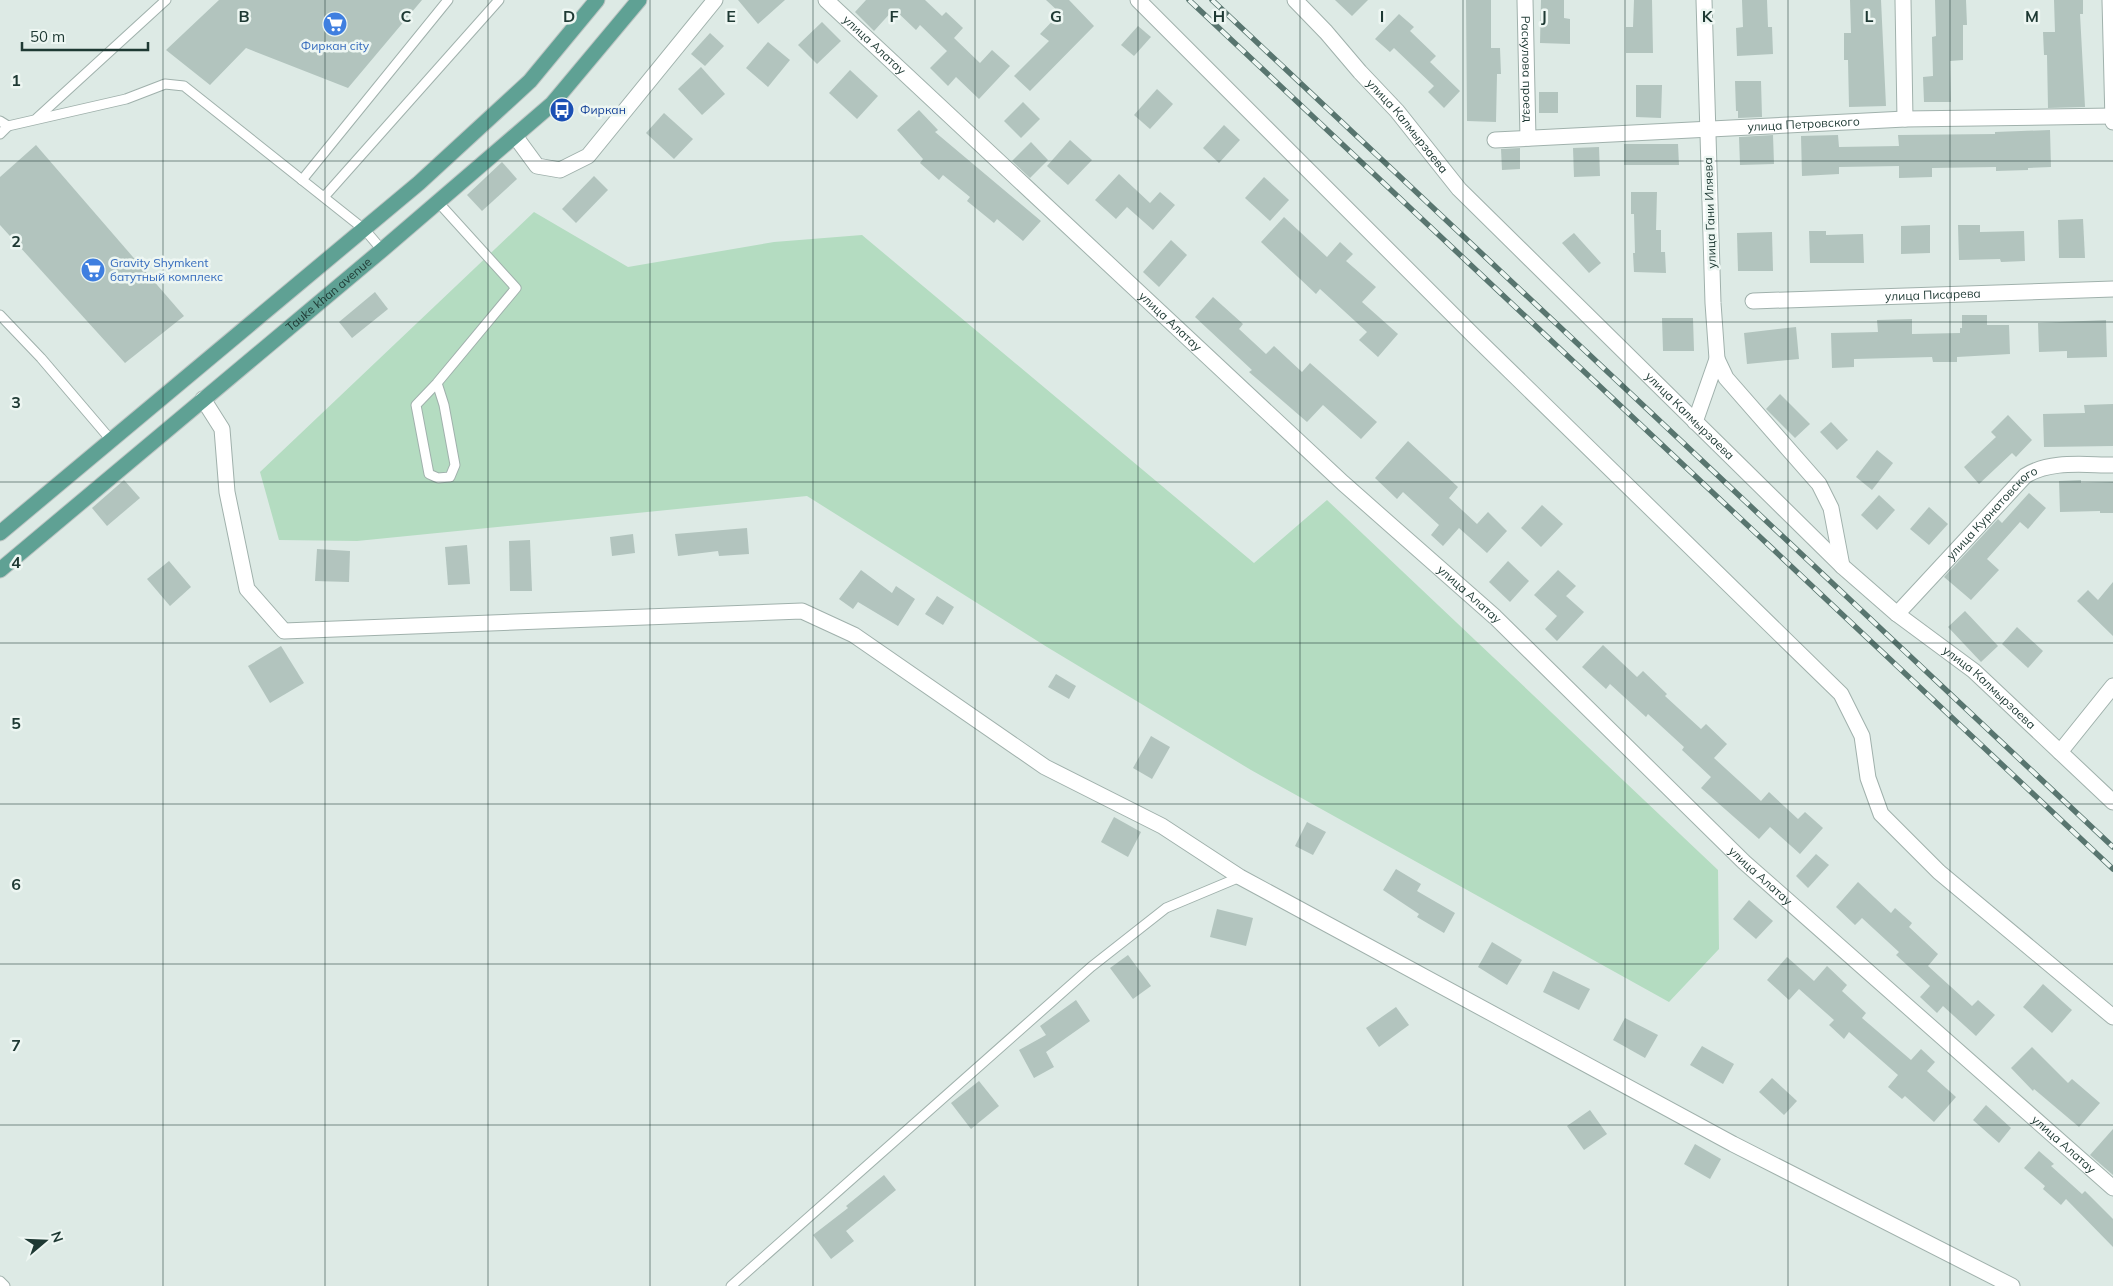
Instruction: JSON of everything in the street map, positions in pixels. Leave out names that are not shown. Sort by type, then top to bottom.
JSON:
[{"type":"main road","points":[[0,533],[365,230],[530,81],[597,0]]},
{"type":"main road","name":"Tauke khan avenue","points":[[0,570],[382,250],[552,104],[639,0]]},
{"type":"main road","points":[[152,406],[170,427]]},
{"type":"street","points":[[515,136],[537,166],[560,170],[588,156],[715,0]]},
{"type":"street","name":"улица Алатау","points":[[826,0],[1343,483],[1495,617],[1744,862],[2113,1188]]},
{"type":"street","points":[[1138,0],[1474,336],[1841,694],[1862,736],[1868,778],[1881,814],[1939,872],[2113,1017]]},
{"type":"street","name":"улица Калмырзаева","points":[[1294,0],[1326,32],[1397,111],[1459,189],[1842,566],[1896,614],[1974,671],[2113,802]]},
{"type":"street","name":"Раскулова проезд","points":[[1524,0],[1528,138]]},
{"type":"street","name":"улица Гани Иляева","points":[[1695,422],[1717,359],[1707,128],[1704,0]]},
{"type":"street","points":[[1903,0],[1905,119]]},
{"type":"street","points":[[2110,0],[2113,122]]},
{"type":"street","name":"улица Петровского","points":[[1495,140],[1905,119],[2113,116]]},
{"type":"street","name":"улица Писарева","points":[[1753,300],[2113,289]]},
{"type":"street","points":[[1717,359],[1726,378],[1819,484],[1831,508],[1842,566]]},
{"type":"street","points":[[203,400],[222,429],[227,492],[247,589],[284,631],[802,611],[854,635],[1045,767],[1162,826],[1240,876],[1733,1144],[2012,1286]]},
{"type":"street","name":"улица Курнатовского","points":[[1896,614],[2024,476],[2036,469],[2050,466],[2113,465]]},
{"type":"street","points":[[2060,752],[2113,686]]},
{"type":"lane","points":[[36,118],[166,0]]},
{"type":"lane","points":[[302,180],[448,0]]},
{"type":"lane","points":[[324,197],[499,0]]},
{"type":"lane","points":[[0,134],[8,126],[36,118],[126,99],[165,84],[184,86],[365,230],[382,250]]},
{"type":"lane","points":[[0,121],[8,126]]},
{"type":"lane","points":[[437,383],[444,405],[455,465],[450,477],[438,478],[429,474],[416,405],[437,383],[516,288],[438,202]]},
{"type":"lane","points":[[0,315],[41,358],[111,440]]},
{"type":"lane","points":[[731,1286],[1090,967],[1166,908],[1240,876]]},
{"type":"lane","points":[[0,1282],[5,1286]]},
{"type":"green space","points":[[534,212],[628,267],[774,242],[862,235],[1254,563],[1327,500],[1718,870],[1719,949],[1669,1002],[1251,770],[1047,647],[807,496],[357,541],[279,540],[260,472]]},
{"type":"building","name":"Фиркан city","points":[[219,0],[422,0],[348,88],[246,48],[210,85],[166,50]]},
{"type":"building","points":[[738,0],[785,0],[758,24]]},
{"type":"building","points":[[866,0],[925,0],[942,16],[946,12],[963,28],[954,38],[980,63],[992,50],[1010,66],[979,99],[956,77],[948,86],[930,68],[947,51],[920,25],[916,30],[894,9],[874,31],[855,12]]},
{"type":"building","points":[[1046,0],[1069,0],[1094,26],[1030,91],[1014,76],[1049,41],[1040,34],[1060,13]]},
{"type":"building","points":[[1335,0],[1368,0],[1352,16]]},
{"type":"building","points":[[1466,0],[1491,0],[1491,48],[1500,48],[1501,74],[1497,74],[1496,122],[1467,121]]},
{"type":"building","points":[[1541,0],[1564,0],[1564,18],[1570,19],[1570,44],[1540,43]]},
{"type":"building","points":[[1634,0],[1652,0],[1653,53],[1626,53],[1626,27],[1633,27]]},
{"type":"building","points":[[1742,0],[1767,0],[1768,27],[1772,27],[1773,54],[1737,56],[1736,28],[1743,27]]},
{"type":"building","points":[[1850,0],[1881,0],[1886,106],[1849,107],[1848,60],[1844,60],[1844,33],[1851,33]]},
{"type":"building","points":[[1935,0],[1966,0],[1967,25],[1963,25],[1963,60],[1950,61],[1951,102],[1924,102],[1923,77],[1933,76],[1932,37],[1936,36]]},
{"type":"building","points":[[2054,0],[2083,0],[2083,14],[2080,14],[2085,107],[2048,108],[2047,55],[2044,55],[2043,32],[2055,32]]},
{"type":"building","points":[[1399,14],[1414,27],[1410,31],[1436,56],[1430,62],[1460,91],[1444,108],[1428,92],[1434,86],[1394,48],[1390,52],[1375,39]]},
{"type":"building","points":[[822,22],[841,41],[817,64],[798,45]]},
{"type":"building","points":[[1138,26],[1151,37],[1134,56],[1121,45]]},
{"type":"building","points":[[710,33],[724,46],[705,66],[691,54]]},
{"type":"building","points":[[768,42],[790,60],[768,87],[746,68]]},
{"type":"building","points":[[701,67],[725,94],[702,115],[678,89]]},
{"type":"building","points":[[850,70],[878,96],[857,119],[829,93]]},
{"type":"building","points":[[1735,81],[1761,81],[1762,117],[1738,118]]},
{"type":"building","points":[[1636,85],[1662,85],[1661,118],[1636,117]]},
{"type":"building","points":[[1157,89],[1173,104],[1150,129],[1134,115]]},
{"type":"building","points":[[1539,92],[1558,92],[1558,113],[1539,113]]},
{"type":"building","points":[[1023,102],[1040,119],[1021,138],[1004,121]]},
{"type":"building","points":[[919,110],[938,130],[935,132],[1041,221],[1023,241],[997,219],[994,223],[967,201],[970,197],[943,175],[939,180],[920,163],[923,159],[897,130]]},
{"type":"building","points":[[664,113],[693,139],[674,159],[646,133]]},
{"type":"building","points":[[1224,125],[1240,140],[1219,163],[1203,148]]},
{"type":"building","points":[[2050,130],[2051,167],[1996,171],[1996,167],[1932,168],[1932,177],[1899,178],[1899,166],[1839,167],[1839,174],[1802,176],[1801,136],[1838,135],[1839,147],[1899,146],[1898,135],[1995,134],[1995,132]]},
{"type":"building","points":[[1773,135],[1774,164],[1740,165],[1739,137]]},
{"type":"building","points":[[1070,140],[1092,160],[1068,185],[1047,166]]},
{"type":"building","points":[[1031,142],[1048,160],[1030,178],[1012,161]]},
{"type":"building","points":[[1624,144],[1678,144],[1679,165],[1624,165]]},
{"type":"building","name":"Gravity Shymkent батутный комплекс","points":[[36,145],[184,316],[125,363],[0,225],[0,177]]},
{"type":"building","points":[[1599,147],[1600,176],[1574,177],[1573,148]]},
{"type":"building","points":[[1520,148],[1520,169],[1502,170],[1501,149]]},
{"type":"building","points":[[502,162],[517,179],[482,211],[467,195]]},
{"type":"building","points":[[1119,174],[1150,203],[1160,192],[1175,205],[1153,230],[1127,207],[1116,219],[1095,200]]},
{"type":"building","points":[[594,176],[608,190],[576,223],[562,209]]},
{"type":"building","points":[[1264,177],[1289,200],[1270,221],[1245,198]]},
{"type":"building","points":[[1631,192],[1657,192],[1656,230],[1661,230],[1661,252],[1665,252],[1666,273],[1634,272],[1634,214],[1631,214]]},
{"type":"building","points":[[1284,217],[1327,257],[1340,242],[1353,254],[1346,261],[1376,287],[1362,302],[1398,334],[1378,357],[1359,340],[1367,332],[1320,289],[1316,294],[1261,242]]},
{"type":"building","points":[[2083,219],[2085,258],[2059,258],[2058,220]]},
{"type":"building","points":[[1930,225],[1930,253],[1901,254],[1901,226]]},
{"type":"building","points":[[1958,225],[1980,225],[1980,232],[2024,231],[2025,261],[2001,262],[2000,259],[1959,260]]},
{"type":"building","points":[[1809,231],[1826,231],[1826,235],[1863,234],[1864,263],[1810,263]]},
{"type":"building","points":[[1772,232],[1773,271],[1738,271],[1737,233]]},
{"type":"building","points":[[1574,233],[1601,263],[1589,273],[1562,243]]},
{"type":"building","points":[[1171,240],[1187,255],[1159,287],[1143,272]]},
{"type":"building","points":[[375,292],[388,309],[352,338],[339,322]]},
{"type":"building","points":[[1213,297],[1243,324],[1239,329],[1266,354],[1274,346],[1302,372],[1310,363],[1377,422],[1361,439],[1323,405],[1307,422],[1249,372],[1252,370],[1195,317]]},
{"type":"building","points":[[1962,315],[1987,315],[1987,325],[2009,325],[2010,354],[1957,357],[1957,362],[1933,362],[1932,357],[1854,359],[1854,367],[1832,368],[1831,333],[1878,332],[1877,320],[1912,319],[1912,334],[1960,333]]},
{"type":"building","points":[[1662,318],[1693,318],[1694,351],[1663,351]]},
{"type":"building","points":[[2106,320],[2107,357],[2067,358],[2067,351],[2039,352],[2038,323]]},
{"type":"building","points":[[1796,327],[1799,359],[1747,364],[1744,333]]},
{"type":"building","points":[[1780,394],[1810,424],[1795,438],[1766,409]]},
{"type":"building","points":[[2113,404],[2113,446],[2044,447],[2043,414],[2085,413],[2084,405]]},
{"type":"building","points":[[2008,415],[2032,440],[2016,457],[2012,453],[1979,484],[1964,467],[1996,437],[1991,432]]},
{"type":"building","points":[[1831,422],[1848,440],[1837,450],[1820,432]]},
{"type":"building","points":[[1408,441],[1458,487],[1449,498],[1477,524],[1488,512],[1507,531],[1487,553],[1459,528],[1443,546],[1431,535],[1439,525],[1403,492],[1397,499],[1375,478]]},
{"type":"building","points":[[1877,450],[1893,463],[1872,490],[1856,477]]},
{"type":"building","points":[[124,480],[140,498],[107,526],[92,508]]},
{"type":"building","points":[[2081,480],[2081,483],[2113,482],[2113,513],[2100,513],[2100,511],[2060,512],[2059,481]]},
{"type":"building","points":[[2029,493],[2046,508],[2028,529],[2020,522],[1987,559],[1999,570],[1971,600],[1944,577],[1998,519],[2002,523]]},
{"type":"building","points":[[1879,495],[1895,510],[1877,530],[1861,515]]},
{"type":"building","points":[[1542,505],[1563,524],[1541,547],[1521,528]]},
{"type":"building","points":[[1929,507],[1948,524],[1929,545],[1910,529]]},
{"type":"building","points":[[747,528],[749,554],[719,556],[718,551],[678,556],[675,534]]},
{"type":"building","points":[[633,534],[635,553],[612,556],[610,537]]},
{"type":"building","points":[[530,540],[532,591],[510,591],[509,541]]},
{"type":"building","points":[[467,545],[470,584],[448,585],[445,547]]},
{"type":"building","points":[[317,549],[350,551],[349,582],[315,581]]},
{"type":"building","points":[[169,561],[191,587],[170,606],[147,579]]},
{"type":"building","points":[[1508,561],[1529,581],[1510,602],[1489,582]]},
{"type":"building","points":[[861,570],[892,593],[896,586],[915,599],[898,626],[858,602],[853,609],[839,599]]},
{"type":"building","points":[[1558,570],[1576,586],[1566,596],[1584,612],[1557,641],[1545,629],[1557,616],[1534,595]]},
{"type":"building","points":[[2113,582],[2113,636],[2077,601],[2088,590],[2098,600]]},
{"type":"building","points":[[937,596],[954,607],[943,625],[925,614]]},
{"type":"building","points":[[1965,611],[1998,646],[1981,662],[1948,627]]},
{"type":"building","points":[[2017,627],[2043,651],[2028,668],[2002,644]]},
{"type":"building","points":[[1603,645],[1637,677],[1643,671],[1667,694],[1665,696],[1701,729],[1706,724],[1727,744],[1714,758],[1761,801],[1769,792],[1798,819],[1805,812],[1823,828],[1800,854],[1770,827],[1759,839],[1701,788],[1711,777],[1682,750],[1684,747],[1648,714],[1646,717],[1610,684],[1606,689],[1582,667]]},
{"type":"building","points":[[281,646],[304,683],[270,703],[248,666]]},
{"type":"building","points":[[1056,674],[1076,686],[1069,699],[1048,687]]},
{"type":"building","points":[[1151,736],[1170,747],[1152,779],[1133,768]]},
{"type":"building","points":[[1114,817],[1141,832],[1128,857],[1101,842]]},
{"type":"building","points":[[1307,822],[1326,832],[1313,855],[1295,846]]},
{"type":"building","points":[[1816,854],[1829,865],[1808,888],[1796,876]]},
{"type":"building","points":[[1396,869],[1421,884],[1417,891],[1455,913],[1444,933],[1417,917],[1419,914],[1383,890]]},
{"type":"building","points":[[1858,882],[1891,913],[1895,908],[1912,923],[1909,927],[1938,954],[1928,966],[1972,1006],[1978,1000],[1995,1015],[1976,1036],[1943,1006],[1937,1013],[1920,997],[1930,986],[1896,955],[1899,952],[1862,918],[1855,925],[1836,907]]},
{"type":"building","points":[[1749,900],[1773,921],[1756,939],[1733,919]]},
{"type":"building","points":[[1217,909],[1253,918],[1246,946],[1210,937]]},
{"type":"building","points":[[1492,942],[1522,960],[1507,985],[1478,967]]},
{"type":"building","points":[[1128,955],[1151,986],[1133,999],[1110,968]]},
{"type":"building","points":[[1787,957],[1814,981],[1827,966],[1847,985],[1842,991],[1866,1013],[1862,1018],[1911,1060],[1921,1049],[1935,1062],[1927,1071],[1956,1097],[1934,1122],[1905,1096],[1902,1099],[1888,1087],[1898,1075],[1849,1032],[1844,1039],[1829,1025],[1834,1020],[1799,989],[1789,1000],[1767,980]]},
{"type":"building","points":[[1553,971],[1590,989],[1579,1010],[1543,992]]},
{"type":"building","points":[[2043,984],[2072,1010],[2052,1033],[2023,1007]]},
{"type":"building","points":[[1076,1000],[1090,1021],[1046,1052],[1054,1067],[1034,1078],[1019,1050],[1046,1035],[1040,1026]]},
{"type":"building","points":[[1396,1007],[1409,1025],[1379,1047],[1366,1028]]},
{"type":"building","points":[[1625,1018],[1658,1035],[1645,1058],[1613,1040]]},
{"type":"building","points":[[1702,1046],[1734,1064],[1723,1084],[1690,1065]]},
{"type":"building","points":[[2032,1047],[2068,1083],[2072,1079],[2100,1103],[2079,1127],[2034,1089],[2033,1091],[2011,1068]]},
{"type":"building","points":[[1772,1078],[1797,1101],[1784,1115],[1759,1092]]},
{"type":"building","points":[[979,1081],[999,1106],[971,1129],[951,1103]]},
{"type":"building","points":[[1986,1105],[2011,1128],[1999,1143],[1973,1120]]},
{"type":"building","points":[[1590,1110],[1607,1134],[1584,1150],[1567,1126]]},
{"type":"building","points":[[2113,1129],[2113,1175],[2090,1155]]},
{"type":"building","points":[[1695,1144],[1721,1159],[1710,1179],[1684,1164]]},
{"type":"building","points":[[2039,1151],[2054,1164],[2051,1166],[2082,1194],[2085,1191],[2113,1219],[2113,1247],[2066,1199],[2061,1205],[2043,1189],[2045,1186],[2024,1168]]},
{"type":"building","points":[[884,1175],[896,1190],[846,1231],[854,1241],[831,1259],[813,1235],[848,1208],[846,1206]]},
{"type":"railway","points":[[1189,0],[2113,869]]},
{"type":"railway","points":[[1212,0],[2113,847]]},
{"type":"place","name":"Фиркан city","points":[[335,24]]},
{"type":"place","name":"Фиркан","points":[[562,110]]},
{"type":"place","name":"Gravity Shymkent батутный комплекс","points":[[93,270]]}]
